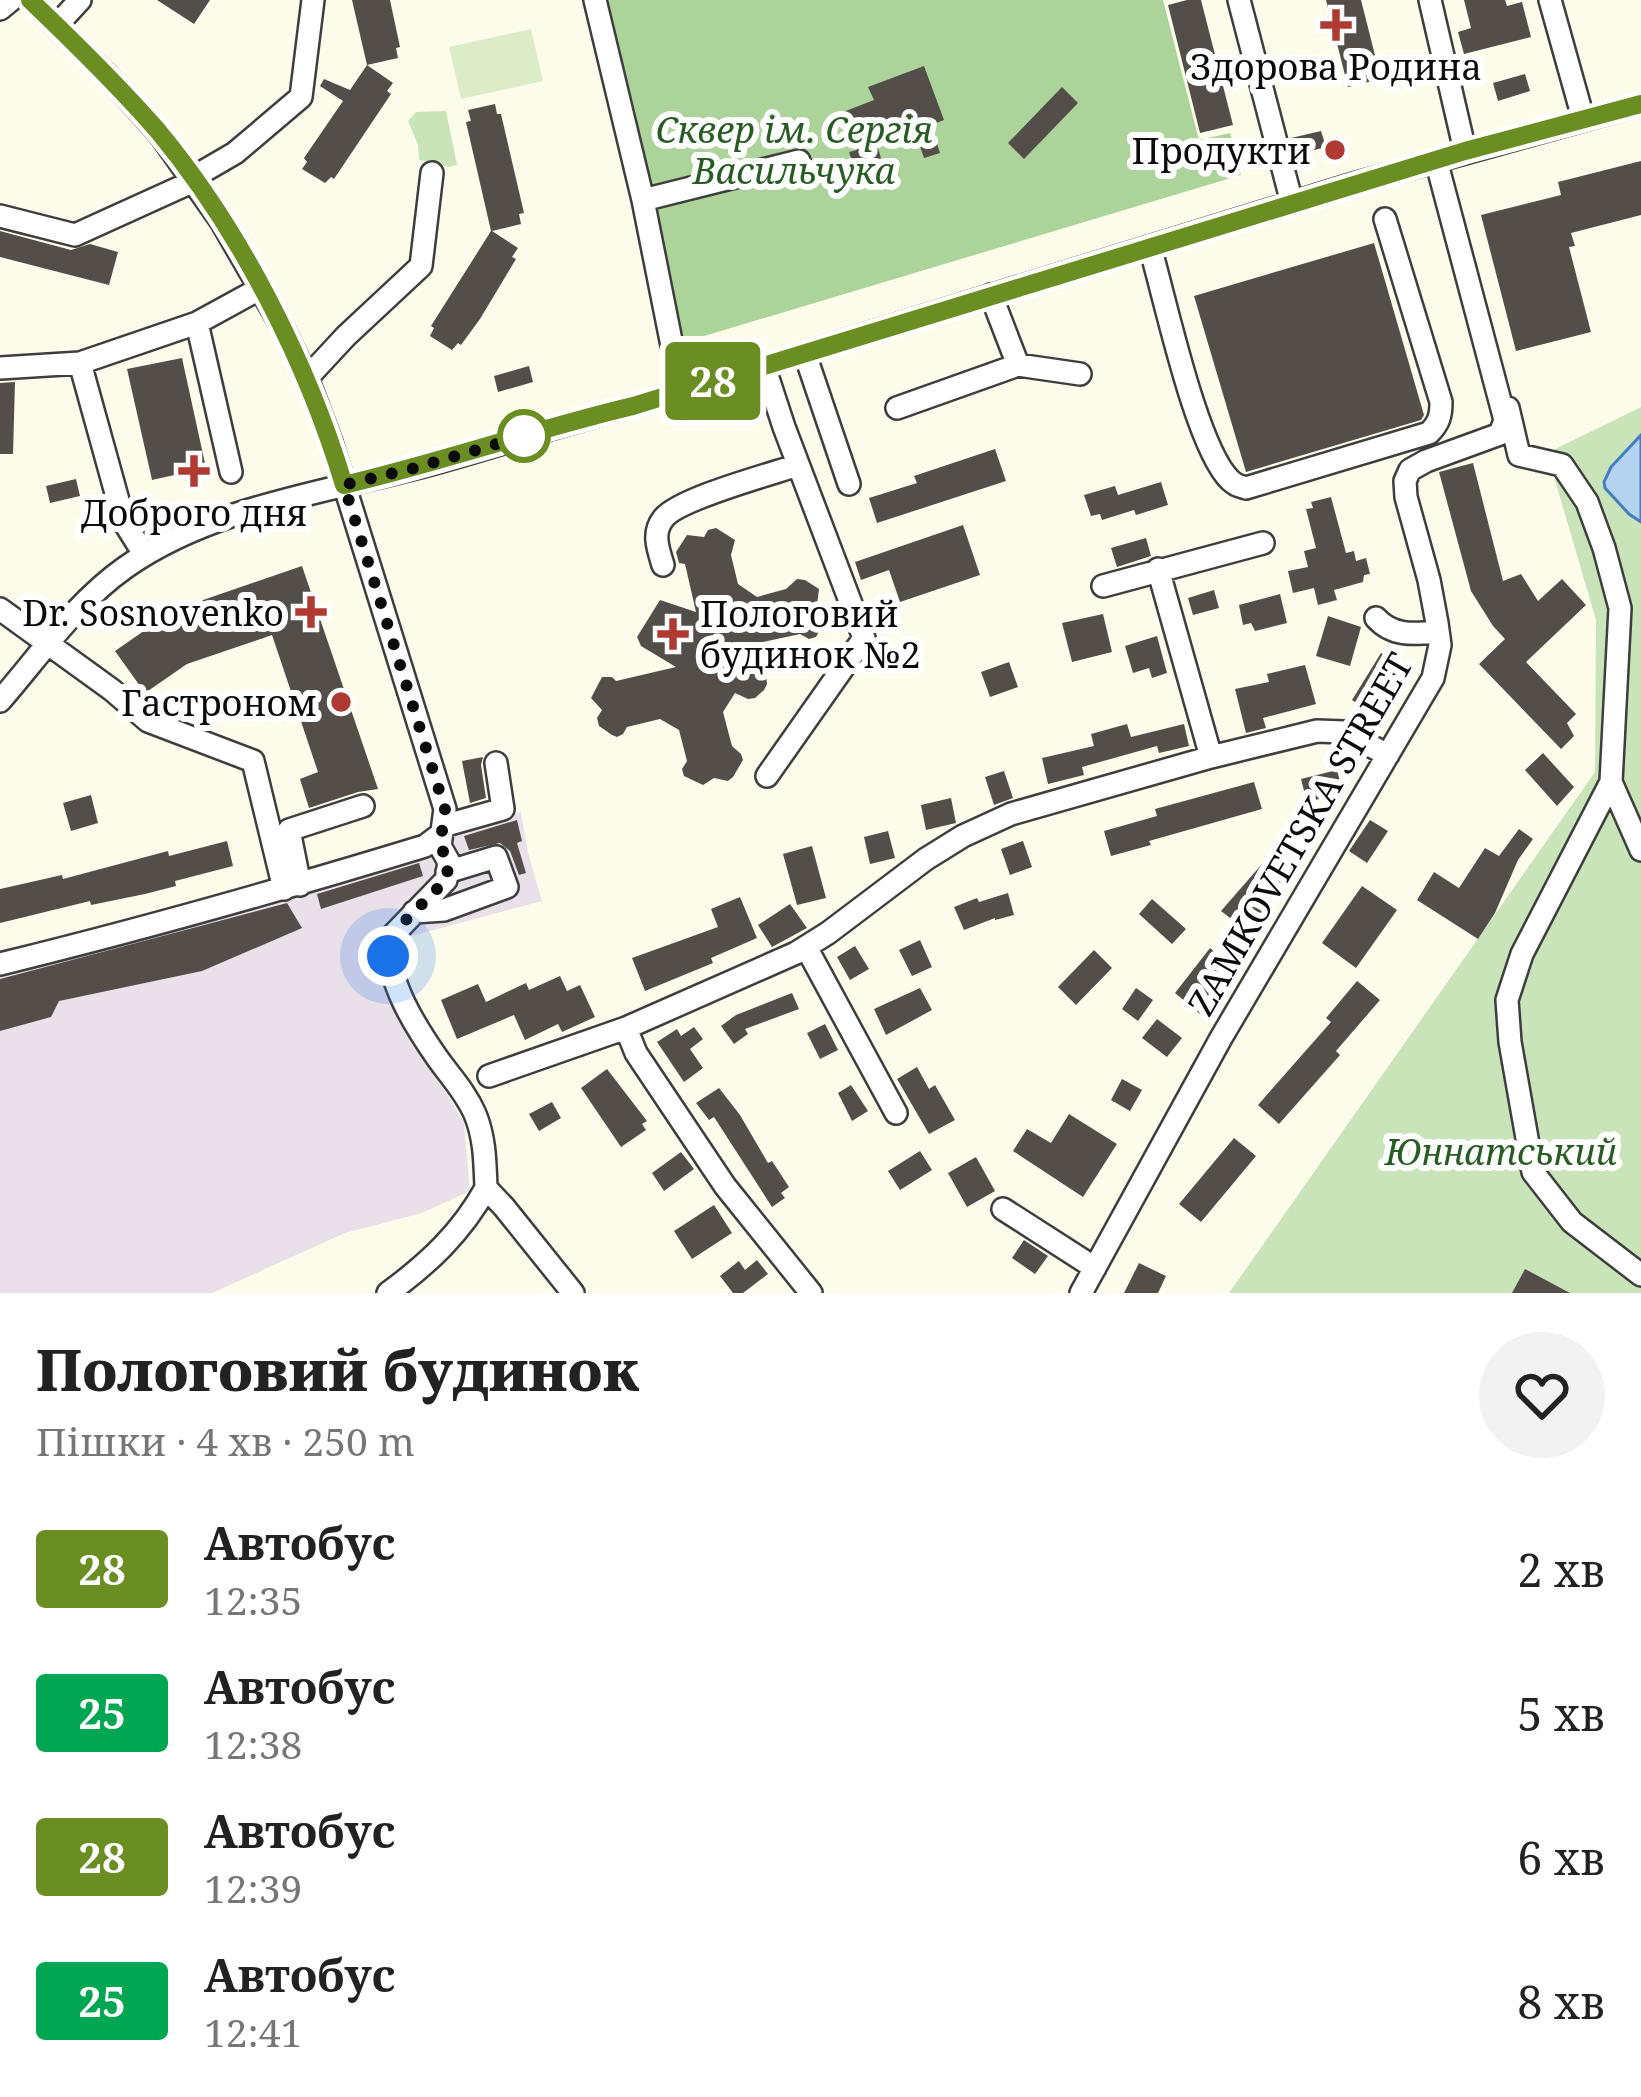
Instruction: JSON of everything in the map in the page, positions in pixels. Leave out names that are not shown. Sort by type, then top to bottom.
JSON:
[{"type":"street","points":[[0,9],[11,0]]},
{"type":"street","points":[[30,0],[159,133],[261,288],[307,378],[442,794],[440,846],[449,862],[446,880],[389,939],[388,956],[416,1024],[474,1112],[485,1157],[486,1188],[471,1214],[427,1264],[388,1293]]},
{"type":"street","points":[[57,26],[80,0]]},
{"type":"street","points":[[0,217],[75,235],[193,179],[235,153],[301,98],[313,0]]},
{"type":"street","points":[[595,0],[643,200],[681,391]]},
{"type":"street","points":[[1239,0],[1292,203]]},
{"type":"street","points":[[1430,0],[1465,151]]},
{"type":"street","points":[[1550,0],[1583,118]]},
{"type":"street","points":[[0,700],[85,602],[120,570],[209,525],[298,495],[415,468],[681,391],[1465,151],[1641,104]]},
{"type":"street","name":"ZAMKOVETSKA STREET","points":[[1081,1293],[1221,1038],[1433,677],[1438,632],[1406,481],[1410,470],[1426,461],[1500,434],[1505,420],[1436,160]]},
{"type":"street","points":[[643,200],[799,161]]},
{"type":"street","points":[[307,378],[421,266],[432,173]]},
{"type":"street","points":[[1150,247],[1200,424],[1226,476],[1246,488],[1429,433],[1437,425],[1441,402],[1385,219]]},
{"type":"street","points":[[0,368],[80,363],[197,323],[261,288]]},
{"type":"street","points":[[991,295],[1018,364]]},
{"type":"street","points":[[197,323],[231,472]]},
{"type":"street","points":[[805,354],[849,484]]},
{"type":"street","points":[[1490,362],[1502,383],[1519,455],[1562,465],[1587,502],[1631,606],[1611,782],[1522,954],[1507,1000],[1533,1172],[1572,1222],[1641,1275]]},
{"type":"street","points":[[80,363],[124,521],[144,554]]},
{"type":"street","points":[[897,408],[1018,364],[1081,374]]},
{"type":"street","points":[[764,366],[864,638],[767,776]]},
{"type":"street","points":[[663,565],[657,530],[666,514],[798,465]]},
{"type":"street","points":[[1103,586],[1263,544]]},
{"type":"street","points":[[1158,569],[1211,757]]},
{"type":"street","points":[[0,609],[148,721],[253,761],[292,887]]},
{"type":"street","points":[[1376,618],[1398,632],[1438,632]]},
{"type":"street","points":[[489,1076],[626,1028],[806,947],[926,859],[1011,814],[1317,730],[1344,732],[1388,755]]},
{"type":"street","points":[[0,964],[292,887],[425,846],[442,829],[503,809],[496,763]]},
{"type":"street","points":[[1611,782],[1641,850]]},
{"type":"street","points":[[292,887],[289,830],[363,806]]},
{"type":"street","points":[[414,912],[444,910],[507,887],[496,857],[447,872]]},
{"type":"street","points":[[806,947],[896,1113]]},
{"type":"street","points":[[626,1028],[637,1053],[725,1186],[811,1293]]},
{"type":"street","points":[[486,1188],[572,1293]]},
{"type":"street","points":[[1003,1209],[1095,1268]]},
{"type":"shaded area","points":[[521,812],[542,901],[378,945],[378,968],[412,1039],[464,1122],[470,1191],[422,1213],[345,1233],[212,1293],[0,1293],[0,961]]},
{"type":"green space","name":"Сквер ім. Сергія Васильчука","points":[[603,0],[1163,0],[1199,140],[1230,133],[1241,175],[681,343]]},
{"type":"green space","points":[[531,29],[543,81],[461,99],[449,47]]},
{"type":"green space","points":[[446,111],[457,165],[449,167],[419,160],[408,121],[416,112]]},
{"type":"green space","name":"Юннатський","points":[[1641,407],[1641,1293],[1229,1293],[1595,772],[1596,620],[1547,453]]},
{"type":"water","points":[[1641,435],[1641,522],[1604,482],[1611,467]]},
{"type":"building","points":[[157,0],[210,0],[194,24]]},
{"type":"building","points":[[352,0],[390,0],[398,58],[367,65]]},
{"type":"building","points":[[1201,0],[1233,125],[1200,133],[1168,5]]},
{"type":"building","points":[[1326,0],[1361,0],[1381,79],[1348,87]]},
{"type":"building","points":[[1464,0],[1505,0],[1507,6],[1522,2],[1531,37],[1464,54],[1458,32],[1471,28]]},
{"type":"building","points":[[367,65],[393,83],[387,91],[391,94],[334,179],[325,183],[302,169],[307,162],[304,158],[343,101],[320,86],[324,79],[350,90]]},
{"type":"building","points":[[924,66],[944,120],[931,125],[940,153],[924,158],[915,131],[877,145],[881,158],[854,167],[849,152],[857,150],[843,112],[874,100],[868,87]]},
{"type":"building","points":[[1525,74],[1530,91],[1498,101],[1493,83]]},
{"type":"building","points":[[1062,87],[1078,103],[1024,159],[1008,143]]},
{"type":"building","points":[[495,104],[524,213],[519,214],[521,224],[492,231],[518,248],[480,319],[452,350],[430,336],[431,326],[491,231],[466,122],[471,121],[468,110]]},
{"type":"building","points":[[1321,131],[1326,147],[1295,155],[1291,138]]},
{"type":"building","points":[[1641,161],[1641,215],[1571,233],[1575,246],[1569,247],[1591,332],[1516,351],[1481,215],[1561,195],[1558,182]]},
{"type":"building","points":[[0,231],[71,250],[90,244],[118,252],[109,285],[0,257]]},
{"type":"building","points":[[1374,243],[1424,415],[1421,420],[1246,472],[1194,296]]},
{"type":"building","points":[[182,358],[206,468],[152,480],[127,369]]},
{"type":"building","points":[[529,366],[533,382],[498,392],[494,376]]},
{"type":"building","points":[[15,382],[13,454],[0,454],[0,383]]},
{"type":"building","points":[[995,449],[1006,481],[877,523],[869,498],[917,483],[914,476]]},
{"type":"building","points":[[1473,463],[1503,581],[1521,574],[1538,601],[1562,579],[1586,605],[1526,662],[1576,714],[1567,723],[1574,736],[1561,749],[1479,664],[1505,639],[1471,591],[1439,472]]},
{"type":"building","points":[[76,479],[80,496],[50,503],[46,486]]},
{"type":"building","points":[[1161,482],[1168,505],[1136,515],[1134,510],[1102,520],[1100,514],[1091,516],[1084,495],[1115,486],[1118,495]]},
{"type":"building","points":[[1331,497],[1346,553],[1354,551],[1356,561],[1366,558],[1370,574],[1364,575],[1363,582],[1334,590],[1337,600],[1318,605],[1314,588],[1293,593],[1288,571],[1308,567],[1304,551],[1316,548],[1306,509],[1313,508],[1311,502]]},
{"type":"building","points":[[963,525],[980,575],[900,602],[889,570],[861,580],[855,562]]},
{"type":"building","points":[[716,528],[735,540],[731,555],[738,584],[757,597],[786,589],[797,579],[805,580],[819,589],[817,605],[826,619],[816,637],[800,634],[763,642],[752,663],[766,676],[764,690],[748,699],[735,693],[723,712],[732,746],[743,760],[728,781],[714,778],[703,785],[684,776],[687,761],[679,730],[660,719],[627,727],[617,737],[599,726],[602,710],[591,698],[602,677],[616,681],[676,667],[641,646],[637,637],[660,600],[696,612],[685,564],[679,563],[676,552],[687,535],[704,537]]},
{"type":"building","points":[[1146,538],[1151,556],[1117,567],[1111,548]]},
{"type":"building","points":[[302,566],[378,789],[309,808],[300,779],[318,772],[272,635],[187,664],[145,693],[115,651],[174,610]]},
{"type":"building","points":[[1214,590],[1219,608],[1193,615],[1188,598]]},
{"type":"building","points":[[1280,594],[1287,623],[1255,631],[1251,623],[1243,625],[1239,605]]},
{"type":"building","points":[[1103,614],[1112,652],[1072,662],[1062,623]]},
{"type":"building","points":[[1328,616],[1361,627],[1350,666],[1316,656]]},
{"type":"building","points":[[1157,636],[1167,673],[1152,678],[1149,668],[1133,673],[1125,646]]},
{"type":"building","points":[[1381,653],[1409,671],[1379,718],[1352,700]]},
{"type":"building","points":[[1009,662],[1018,687],[990,697],[981,672]]},
{"type":"building","points":[[1305,665],[1316,704],[1263,718],[1266,728],[1246,733],[1235,689],[1269,682],[1267,674]]},
{"type":"building","points":[[1127,724],[1131,737],[1184,724],[1189,746],[1159,753],[1157,746],[1082,767],[1084,775],[1048,784],[1042,758],[1094,746],[1091,734]]},
{"type":"building","points":[[1543,753],[1574,787],[1557,806],[1525,770]]},
{"type":"building","points":[[483,757],[486,798],[470,803],[462,761]]},
{"type":"building","points":[[1337,770],[1343,793],[1307,802],[1301,779]]},
{"type":"building","points":[[1004,771],[1013,798],[994,805],[985,777]]},
{"type":"building","points":[[1254,782],[1262,809],[1111,856],[1104,831],[1157,816],[1155,809]]},
{"type":"building","points":[[91,795],[98,823],[71,831],[63,803]]},
{"type":"building","points":[[951,798],[956,823],[926,830],[921,805]]},
{"type":"building","points":[[517,820],[522,841],[517,843],[526,873],[519,875],[510,851],[500,843],[469,850],[464,836]]},
{"type":"building","points":[[1370,820],[1388,831],[1367,863],[1349,851]]},
{"type":"building","points":[[1519,829],[1533,839],[1478,939],[1417,900],[1434,872],[1459,888],[1485,848],[1499,856]]},
{"type":"building","points":[[888,831],[895,858],[870,864],[864,837]]},
{"type":"building","points":[[227,841],[233,866],[145,894],[91,905],[90,901],[0,923],[0,889]]},
{"type":"building","points":[[1023,841],[1032,867],[1010,875],[1001,849]]},
{"type":"building","points":[[812,846],[826,898],[797,905],[783,854]]},
{"type":"building","points":[[1275,849],[1295,865],[1247,931],[1221,911]]},
{"type":"building","points":[[419,863],[423,876],[321,909],[317,894]]},
{"type":"building","points":[[1362,886],[1397,910],[1356,968],[1322,943]]},
{"type":"building","points":[[1008,893],[1014,915],[964,930],[954,907]]},
{"type":"building","points":[[740,897],[757,938],[711,958],[713,963],[645,991],[632,958],[718,927],[711,909]]},
{"type":"building","points":[[1152,899],[1186,929],[1172,944],[1139,914]]},
{"type":"building","points":[[287,903],[302,928],[202,971],[59,1001],[51,1017],[0,1031],[0,979]]},
{"type":"building","points":[[790,904],[807,928],[772,947],[758,925]]},
{"type":"building","points":[[920,940],[932,967],[912,976],[899,950]]},
{"type":"building","points":[[855,946],[869,969],[850,980],[837,957]]},
{"type":"building","points":[[1210,948],[1237,971],[1200,1014],[1175,993]]},
{"type":"building","points":[[1094,950],[1112,968],[1076,1005],[1058,987]]},
{"type":"building","points":[[560,976],[567,991],[580,985],[595,1017],[562,1032],[558,1024],[525,1040],[514,1015],[457,1039],[441,1000],[478,984],[486,1002],[526,983],[529,990]]},
{"type":"building","points":[[1357,981],[1380,1000],[1336,1051],[1340,1055],[1279,1124],[1258,1105],[1331,1022],[1326,1018]]},
{"type":"building","points":[[920,988],[932,1010],[886,1035],[874,1009]]},
{"type":"building","points":[[1136,988],[1153,1000],[1138,1021],[1122,1009]]},
{"type":"building","points":[[792,993],[799,1009],[745,1029],[748,1034],[734,1044],[721,1026],[736,1015]]},
{"type":"building","points":[[1157,1019],[1182,1038],[1167,1057],[1142,1038]]},
{"type":"building","points":[[825,1024],[838,1050],[820,1059],[807,1033]]},
{"type":"building","points":[[694,1027],[703,1039],[690,1049],[703,1068],[684,1082],[657,1042],[677,1029],[681,1036]]},
{"type":"building","points":[[917,1067],[929,1089],[935,1085],[955,1120],[929,1134],[897,1079]]},
{"type":"building","points":[[607,1069],[647,1121],[642,1124],[646,1130],[621,1147],[581,1088]]},
{"type":"building","points":[[1122,1079],[1142,1090],[1130,1111],[1111,1100]]},
{"type":"building","points":[[851,1085],[868,1111],[852,1121],[838,1093]]},
{"type":"building","points":[[719,1088],[789,1187],[781,1193],[785,1198],[772,1207],[714,1117],[709,1120],[696,1103]]},
{"type":"building","points":[[552,1102],[561,1118],[539,1131],[529,1114]]},
{"type":"building","points":[[1069,1114],[1117,1144],[1083,1197],[1013,1151],[1027,1129],[1051,1143]]},
{"type":"building","points":[[1234,1138],[1256,1156],[1201,1222],[1179,1204]]},
{"type":"building","points":[[920,1151],[932,1170],[900,1190],[888,1171]]},
{"type":"building","points":[[681,1152],[694,1169],[664,1191],[652,1173]]},
{"type":"building","points":[[976,1157],[995,1191],[967,1207],[948,1173]]},
{"type":"building","points":[[714,1205],[732,1233],[692,1259],[674,1231]]},
{"type":"building","points":[[1024,1240],[1048,1256],[1035,1274],[1012,1258]]},
{"type":"building","points":[[757,1260],[768,1274],[743,1293],[733,1293],[720,1276],[739,1261],[745,1270]]},
{"type":"building","points":[[1139,1263],[1166,1276],[1158,1293],[1124,1293]]},
{"type":"building","points":[[1525,1269],[1570,1293],[1512,1293]]},
{"type":"bus line","name":"28","points":[[30,0],[159,133],[221,221],[307,378],[344,485],[633,406],[1465,151],[1641,104]]},
{"type":"place","name":"Здорова Родина","points":[[1336,25]]},
{"type":"place","name":"Продукти","points":[[1335,150]]},
{"type":"place","name":"Доброго дня","points":[[194,471]]},
{"type":"place","name":"Dr. Sosnovenko","points":[[311,612]]},
{"type":"place","name":"Пологовий будинок №2","points":[[673,634]]},
{"type":"place","name":"Гастроном","points":[[341,702]]},
{"type":"route","points":[[388,956],[394,932],[446,880],[449,862],[440,846],[445,809],[344,485],[524,436]]}]
